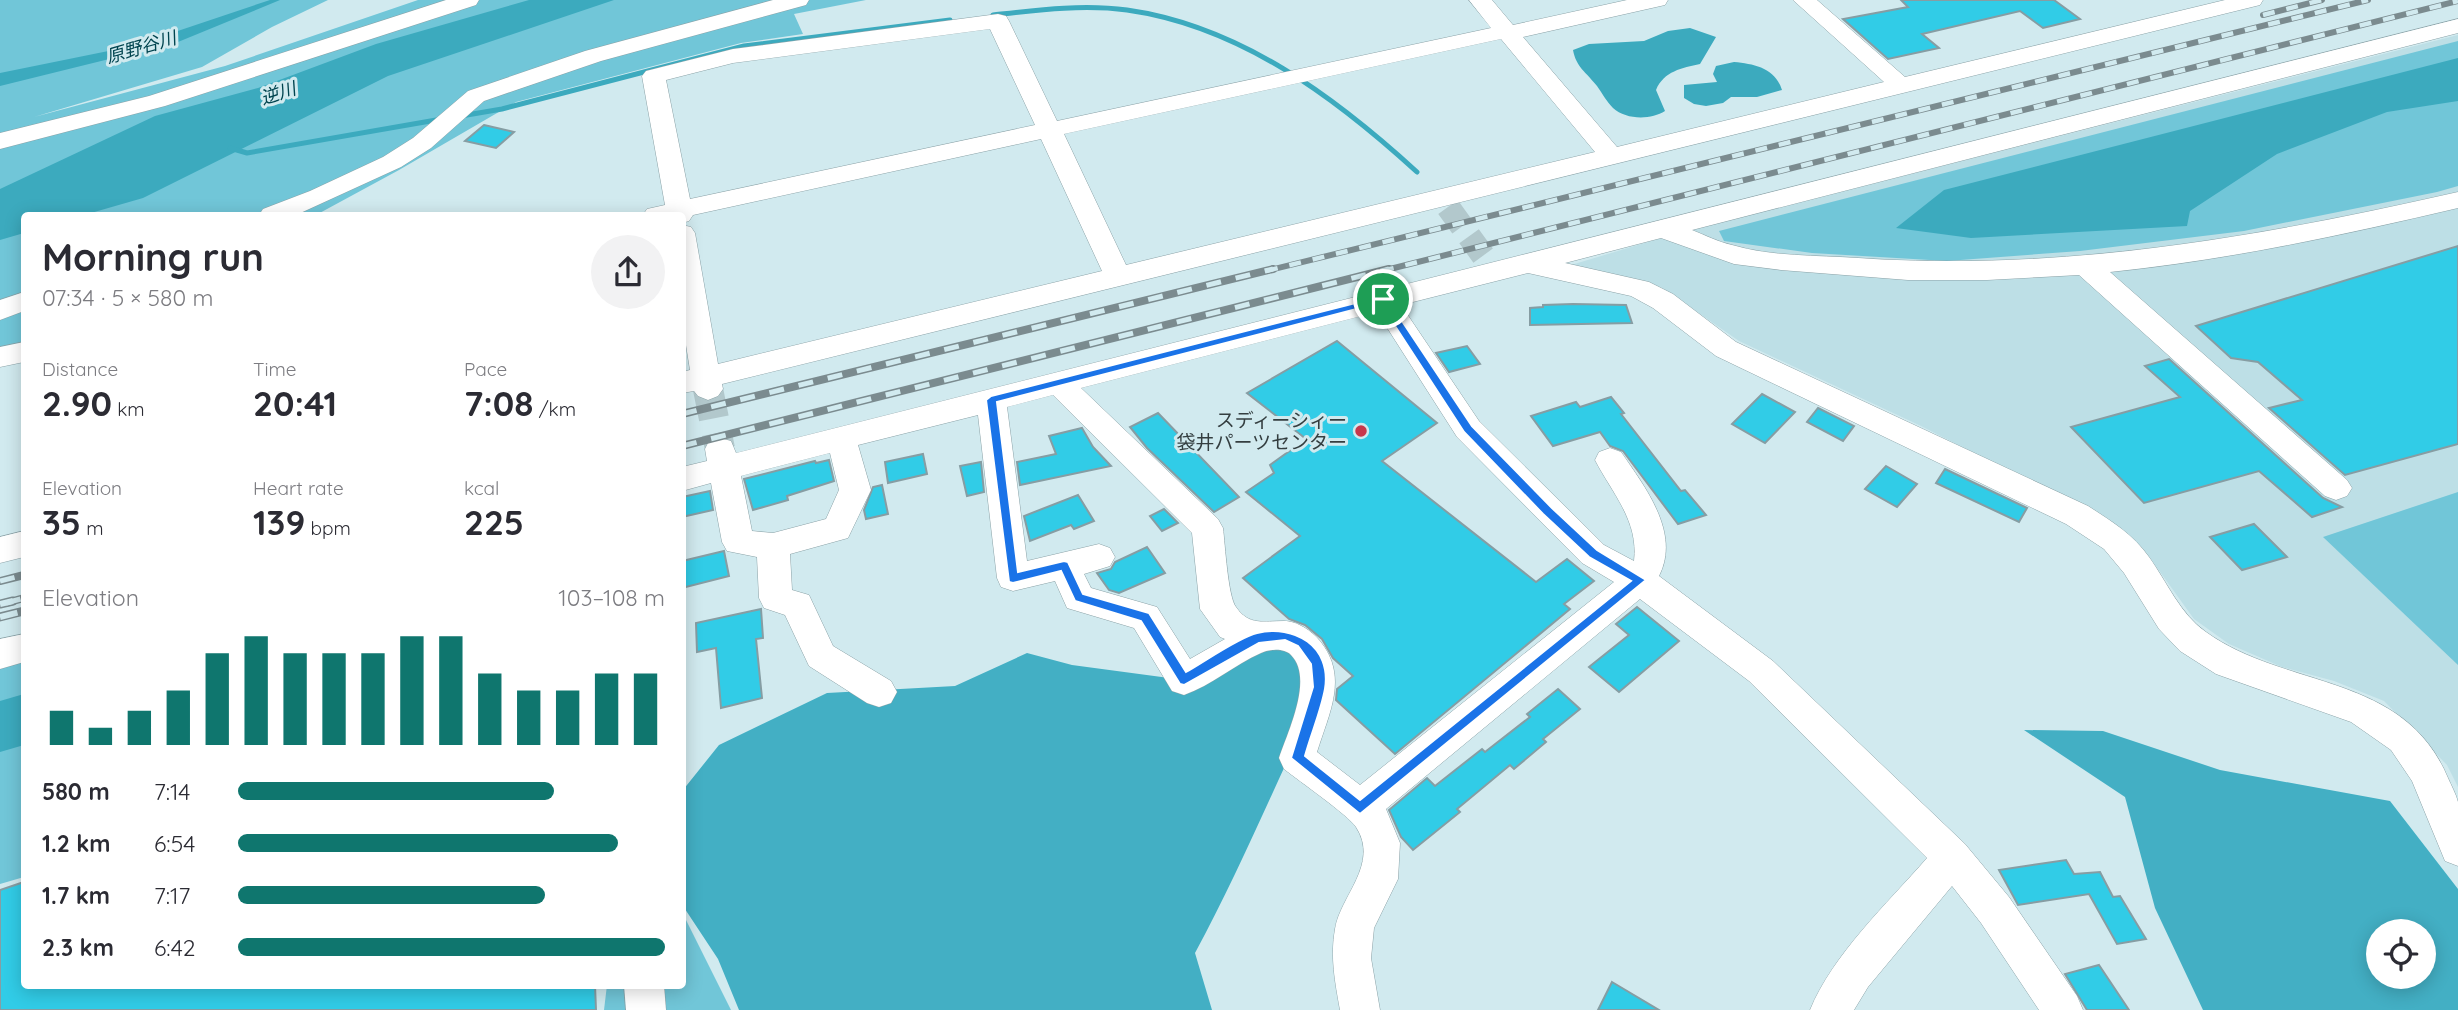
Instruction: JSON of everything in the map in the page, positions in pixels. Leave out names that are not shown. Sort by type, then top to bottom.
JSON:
[{"type":"street","points":[[0,141],[157,101],[468,0]]},
{"type":"street","points":[[280,212],[319,197],[392,162],[422,143],[476,96],[593,55],[798,0]]},
{"type":"street","points":[[1480,0],[1611,155]]},
{"type":"street","points":[[686,215],[1051,130],[1657,0]]},
{"type":"street","points":[[1804,0],[1895,79],[1897,86]]},
{"type":"street","points":[[686,297],[699,383],[1118,276],[1444,202],[1611,155],[2252,0]]},
{"type":"street","points":[[673,212],[654,76],[733,55],[998,21],[1118,276]]},
{"type":"street","points":[[686,477],[722,458],[841,438],[1383,299],[1490,266],[1525,263],[2458,26]]},
{"type":"street","points":[[1658,229],[1678,233],[1733,255],[1878,270],[1981,272],[2085,266],[2250,244],[2374,221],[2458,200]]},
{"type":"street","points":[[1525,263],[1639,289],[1663,300],[1726,349],[2077,515],[2115,540],[2136,564],[2171,619],[2192,641],[2228,664],[2363,711],[2404,739],[2427,772],[2458,848]]},
{"type":"street","points":[[2085,266],[2336,488]]},
{"type":"street","points":[[1383,299],[1468,429],[1593,554],[1640,580],[1761,671],[1952,857],[1995,910],[2063,1010]]},
{"type":"street","points":[[0,310],[21,303]]},
{"type":"street","points":[[0,357],[21,353]]},
{"type":"street","points":[[1058,383],[1207,528],[1217,609],[1233,627],[1257,638]]},
{"type":"street","points":[[991,400],[1013,578],[1099,557]]},
{"type":"street","points":[[722,458],[738,542],[773,546],[837,529],[855,490],[841,438]]},
{"type":"street","points":[[1360,808],[1640,580],[1651,558],[1648,534],[1639,504],[1610,460]]},
{"type":"street","points":[[0,550],[21,545]]},
{"type":"street","points":[[773,546],[776,598],[797,605],[821,656],[879,692]]},
{"type":"street","points":[[1064,566],[1079,597],[1145,617],[1184,680],[1257,638],[1286,635],[1302,643],[1317,663],[1319,687],[1297,758],[1370,815],[1381,843],[1379,879],[1355,925],[1351,958],[1360,1010]]},
{"type":"street","points":[[0,654],[21,649]]},
{"type":"street","points":[[1830,1010],[1854,973],[1952,857]]},
{"type":"street","points":[[644,989],[646,1010]]},
{"type":"shaded area","points":[[0,0],[328,0],[272,27],[202,67],[34,117],[225,66],[418,0],[866,0],[794,14],[803,34],[741,43],[516,102],[322,212],[21,212],[21,353],[0,357]]},
{"type":"shaded area","points":[[2458,35],[2458,787],[2447,765],[2384,701],[2334,681],[2282,667],[2229,644],[2194,619],[2150,558],[2100,517],[1921,426],[1739,341],[1661,287],[1571,265],[1678,233]]},
{"type":"shaded area","points":[[2458,41],[2458,186],[2437,192],[2244,231],[2080,251],[1947,261],[1812,253],[1724,241],[1719,231]]},
{"type":"shaded area","points":[[2458,492],[2458,665],[2323,537]]},
{"type":"shaded area","points":[[1288,636],[1314,704],[1195,953],[1212,1010],[739,1010],[718,959],[686,911],[686,786],[719,745],[827,693],[955,686],[1027,653],[1072,665],[1184,680]]},
{"type":"shaded area","points":[[21,649],[21,878],[0,884],[0,654]]},
{"type":"shaded area","points":[[2024,730],[2103,731],[2220,770],[2390,801],[2458,889],[2458,1010],[2203,1010],[2155,908],[2125,797]]},
{"type":"shaded area","points":[[686,920],[731,1010],[604,1010],[607,989],[686,989]]},
{"type":"water","name":"原野谷川","points":[[270,0],[280,0],[178,42],[0,86],[0,73],[133,46]]},
{"type":"water","name":"逆川","points":[[529,0],[614,0],[388,76],[143,198],[94,212],[21,212],[21,234],[0,240],[0,189],[155,116],[258,88],[376,44]]},
{"type":"water","points":[[1690,28],[1716,37],[1700,64],[1674,71],[1659,84],[1656,90],[1665,111],[1653,116],[1631,117],[1618,112],[1574,56],[1573,50],[1589,44],[1644,41],[1668,31]]},
{"type":"water","points":[[2458,58],[2458,101],[2387,112],[2277,154],[2190,211],[2187,226],[1971,238],[1896,228],[1944,190]]},
{"type":"water","points":[[1734,62],[1763,68],[1774,77],[1782,90],[1757,97],[1731,97],[1723,103],[1706,106],[1694,104],[1684,98],[1684,85],[1717,82],[1713,74],[1716,66]]},
{"type":"water","points":[[21,695],[21,746],[0,752],[0,701]]},
{"type":"building","points":[[1901,0],[2054,0],[2080,19],[2043,28],[2020,11],[1922,34],[1939,48],[1888,59],[1843,19],[1908,7]]},
{"type":"building","points":[[484,125],[514,132],[496,148],[465,141]]},
{"type":"building","points":[[2458,246],[2458,444],[2345,475],[2269,408],[2302,400],[2258,362],[2231,358],[2196,326]]},
{"type":"building","points":[[1573,304],[1626,305],[1632,323],[1530,325],[1530,308]]},
{"type":"building","points":[[1337,341],[1437,423],[1382,461],[1536,582],[1567,559],[1594,581],[1564,604],[1570,609],[1395,754],[1336,700],[1337,689],[1353,676],[1333,658],[1322,639],[1305,625],[1289,619],[1243,578],[1300,536],[1246,492],[1274,473],[1270,465],[1306,439],[1247,393]]},
{"type":"building","points":[[1467,346],[1480,364],[1449,372],[1436,353]]},
{"type":"building","points":[[2169,359],[2323,498],[2342,507],[2312,517],[2259,471],[2144,503],[2071,427],[2180,397],[2145,366]]},
{"type":"building","points":[[1762,394],[1795,412],[1765,443],[1732,424]]},
{"type":"building","points":[[1611,397],[1624,413],[1621,414],[1681,491],[1685,490],[1706,515],[1678,524],[1623,451],[1610,446],[1600,432],[1553,446],[1531,416],[1576,402],[1580,407]]},
{"type":"building","points":[[1818,408],[1854,426],[1843,441],[1807,422]]},
{"type":"building","points":[[1158,413],[1239,497],[1214,512],[1147,448],[1130,427]]},
{"type":"building","points":[[1082,428],[1093,447],[1111,466],[1020,485],[1017,462],[1056,454],[1049,436]]},
{"type":"building","points":[[923,454],[927,474],[888,483],[885,462]]},
{"type":"building","points":[[829,460],[834,481],[787,496],[788,500],[753,510],[744,479]]},
{"type":"building","points":[[981,462],[984,492],[967,496],[960,466]]},
{"type":"building","points":[[1886,466],[1917,484],[1897,507],[1865,489]]},
{"type":"building","points":[[1945,469],[2027,508],[2019,522],[1936,483]]},
{"type":"building","points":[[882,485],[888,514],[866,519],[864,510],[873,487]]},
{"type":"building","points":[[710,491],[713,510],[686,516],[686,496]]},
{"type":"building","points":[[1078,495],[1094,521],[1074,529],[1071,525],[1030,541],[1024,516]]},
{"type":"building","points":[[1164,509],[1178,523],[1162,531],[1150,516]]},
{"type":"building","points":[[2254,524],[2287,557],[2242,570],[2210,537]]},
{"type":"building","points":[[1147,547],[1165,573],[1119,593],[1109,590],[1097,573],[1111,569],[1115,562]]},
{"type":"building","points":[[724,551],[729,576],[686,587],[686,560]]},
{"type":"building","points":[[1637,607],[1679,641],[1619,692],[1589,667],[1629,635],[1616,624]]},
{"type":"building","points":[[761,609],[763,638],[756,639],[762,698],[721,708],[716,648],[697,652],[696,623]]},
{"type":"building","points":[[1558,689],[1580,709],[1543,739],[1546,742],[1514,769],[1510,765],[1457,809],[1460,812],[1413,850],[1401,837],[1389,810],[1427,778],[1435,786],[1482,749],[1485,752],[1530,717],[1527,714]]},
{"type":"building","points":[[2066,860],[2074,874],[2100,872],[2113,897],[2120,896],[2146,939],[2117,944],[2089,894],[2018,905],[1999,870]]},
{"type":"building","points":[[21,883],[21,989],[595,989],[596,1010],[0,1010],[0,890]]},
{"type":"building","points":[[2099,965],[2129,1010],[2087,1010],[2065,974]]},
{"type":"building","points":[[1612,982],[1659,1010],[1598,1010]]},
{"type":"waterway","points":[[993,15],[1060,8],[1110,8],[1169,18],[1208,32],[1247,49],[1319,92],[1353,117],[1417,172]]},
{"type":"waterway","points":[[461,116],[502,109],[744,46],[950,20]]},
{"type":"waterway","points":[[230,148],[247,153],[442,119]]},
{"type":"tunnel","points":[[1448,207],[1487,261]]},
{"type":"tunnel","points":[[708,389],[720,449]]},
{"type":"railway","points":[[2263,15],[2322,0]]},
{"type":"railway","points":[[1266,271],[2368,0]]},
{"type":"railway","points":[[1382,271],[2458,1]]},
{"type":"railway","points":[[686,413],[1273,269]]},
{"type":"railway","points":[[686,445],[1389,269]]},
{"type":"railway","points":[[0,581],[21,576]]},
{"type":"railway","points":[[6,603],[21,599]]},
{"type":"railway","points":[[0,604],[13,601]]},
{"type":"railway","points":[[0,617],[21,612]]},
{"type":"place","name":"スディーシィー 袋井パーツセンター","points":[[1361,431]]},
{"type":"route","points":[[1383,299],[1468,429],[1593,554],[1640,580],[1360,808],[1297,758],[1319,687],[1317,663],[1302,643],[1286,635],[1257,638],[1184,680],[1145,617],[1123,608],[1079,597],[1064,566],[1013,578],[991,400],[1383,299]]}]
